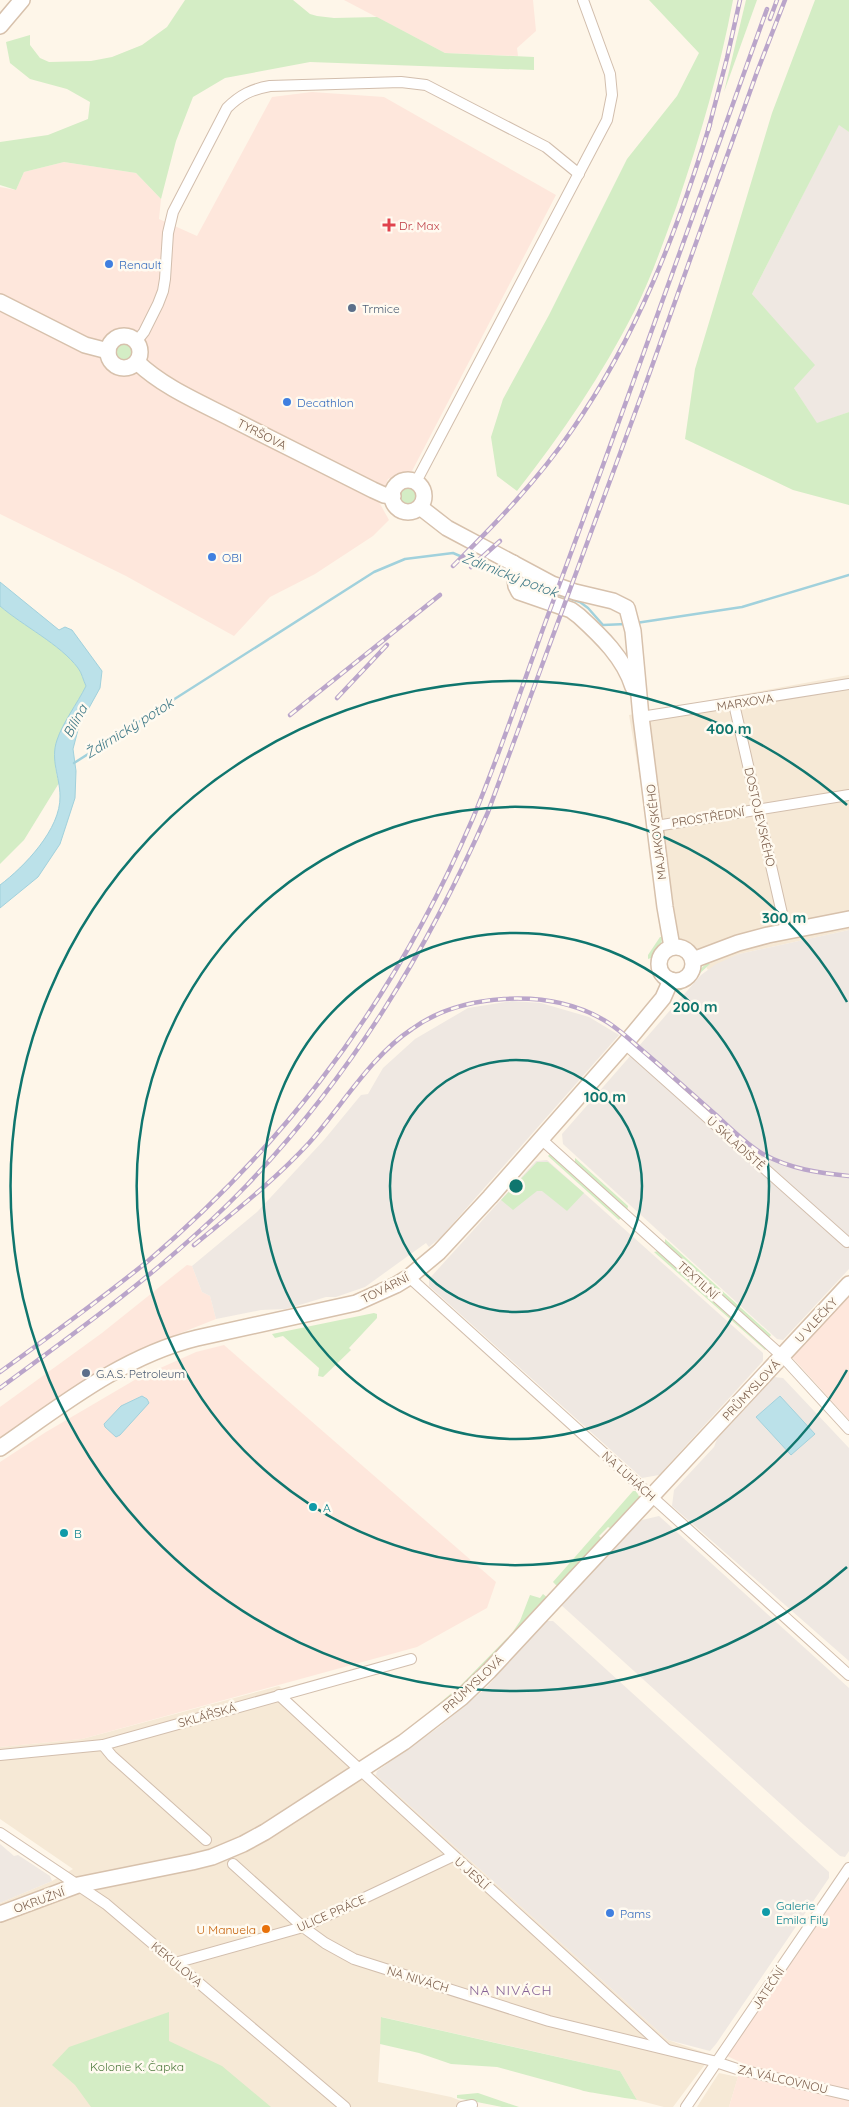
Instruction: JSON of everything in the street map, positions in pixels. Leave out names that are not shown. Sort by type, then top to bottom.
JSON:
[{"type":"street","points":[[0,26],[22,0]]},
{"type":"street","points":[[416,482],[607,120],[612,95],[610,74],[583,0]]},
{"type":"street","points":[[136,342],[144,332],[163,291],[168,233],[173,212],[227,108],[245,93],[270,86],[402,82],[426,85],[546,147],[578,174]]},
{"type":"street","points":[[0,302],[85,345],[108,351]]},
{"type":"street","points":[[120,336],[126,336],[136,342],[140,350],[136,362],[127,368],[117,366],[110,360],[108,351],[113,340],[120,336]]},
{"type":"street","name":"TYRŠOVA","points":[[136,362],[150,375],[214,410],[373,490],[393,496],[395,505],[402,511],[412,512],[420,507]]},
{"type":"street","points":[[393,496],[394,490],[401,482],[416,482],[420,485],[424,494],[420,507],[514,575]]},
{"type":"street","name":"MAJAKOVSKÉHO","points":[[514,575],[552,584],[575,592],[597,596],[627,608],[632,623],[641,717],[665,907],[672,947]]},
{"type":"street","name":"MAJAKOVSKÉHO","points":[[514,575],[522,594],[571,610],[622,661],[629,672],[641,717]]},
{"type":"street","name":"MARXOVA","points":[[641,717],[734,704],[849,684]]},
{"type":"street","name":"DOSTOJEVSKÉHO","points":[[734,704],[786,931]]},
{"type":"street","name":"PROSTŘEDNÍ","points":[[656,826],[849,795]]},
{"type":"street","points":[[693,960],[738,943],[849,918]]},
{"type":"street","points":[[672,947],[684,949],[690,953],[693,960],[693,968],[690,975],[681,981],[671,980],[664,976],[659,963],[665,951],[672,947]]},
{"type":"street","name":"TOVÁRNÍ","points":[[0,1448],[118,1369],[157,1350],[197,1338],[356,1303],[381,1293],[409,1277],[439,1252],[461,1229],[625,1044],[663,998],[671,980]]},
{"type":"street","name":"U SKLADIŠTĚ","points":[[625,1044],[847,1242]]},
{"type":"street","name":"TEXTILNÍ","points":[[541,1139],[782,1356],[849,1429]]},
{"type":"street","name":"NA LUHÁCH","points":[[409,1277],[849,1675]]},
{"type":"street","name":"U VLEČKY","points":[[782,1356],[849,1284]]},
{"type":"street","name":"PRŮMYSLOVÁ","points":[[78,1885],[192,1862],[229,1850],[265,1832],[362,1770],[430,1723],[482,1678],[782,1356]]},
{"type":"street","name":"SKLÁŘSKÁ","points":[[0,1754],[103,1744],[411,1658]]},
{"type":"street","name":"U JESLÍ","points":[[279,1695],[352,1764],[362,1770],[453,1856],[667,2049]]},
{"type":"street","points":[[103,1744],[112,1756],[206,1840]]},
{"type":"street","name":"KEKULOVA","points":[[0,1833],[106,1904],[345,2107]]},
{"type":"street","name":"ULICE PRÁCE","points":[[175,1963],[303,1927],[453,1856]]},
{"type":"street","name":"NA NIVÁCH","points":[[234,1864],[303,1927],[324,1943],[354,1959],[549,2021],[717,2062]]},
{"type":"street","name":"JATEČNÍ","points":[[686,2107],[849,1868]]},
{"type":"street","name":"OKRUŽNÍ","points":[[0,1914],[78,1885]]},
{"type":"street","name":"ZA VÁLCOVNOU","points":[[717,2062],[737,2069],[849,2095]]},
{"type":"shaded area","points":[[344,0],[533,0],[536,31],[517,48],[518,56],[445,53]]},
{"type":"shaded area","points":[[312,92],[384,97],[556,195],[412,471],[388,479],[379,502],[389,520],[373,536],[315,574],[270,597],[234,636],[126,576],[0,514],[0,187],[16,190],[24,172],[64,162],[136,173],[161,199],[159,219],[197,236],[272,97]]},
{"type":"shaded area","points":[[839,124],[849,132],[849,412],[817,424],[794,388],[752,294]]},
{"type":"shaded area","points":[[849,675],[849,930],[739,954],[708,970],[696,950],[668,943],[629,715]]},
{"type":"shaded area","points":[[849,930],[849,1269],[783,1340],[777,1339],[563,1144],[562,1134],[701,975],[716,964],[739,954]]},
{"type":"shaded area","points":[[512,1001],[541,1003],[589,1017],[619,1035],[441,1237],[429,1247],[426,1243],[365,1287],[336,1297],[326,1297],[286,1309],[261,1310],[216,1319],[210,1296],[202,1292],[192,1266],[257,1212],[324,1140],[361,1095],[368,1094],[383,1068],[415,1039],[468,1008]]},
{"type":"shaded area","points":[[547,1160],[763,1353],[763,1361],[659,1475],[642,1478],[429,1286],[429,1279],[536,1161]]},
{"type":"shaded area","points":[[187,1265],[192,1266],[202,1292],[210,1296],[216,1319],[133,1352],[0,1442],[0,1407],[102,1333]]},
{"type":"shaded area","points":[[849,1294],[849,1420],[791,1356]]},
{"type":"shaded area","points":[[224,1345],[496,1582],[487,1608],[417,1647],[82,1739],[0,1747],[0,1462],[46,1432],[138,1378],[196,1352]]},
{"type":"shaded area","points":[[774,1377],[783,1378],[849,1448],[849,1661],[672,1506],[674,1490],[714,1447],[717,1439]]},
{"type":"shaded area","points":[[659,1516],[849,1688],[849,1851],[845,1857],[840,1856],[804,1825],[560,1604],[642,1520]]},
{"type":"shaded area","points":[[546,1621],[553,1621],[829,1872],[829,1878],[710,2051],[668,2040],[376,1775],[377,1771],[439,1727],[486,1688]]},
{"type":"shaded area","points":[[279,1686],[369,1773],[376,1775],[668,2040],[712,2055],[673,2107],[664,2107],[637,2100],[620,2071],[382,2017],[378,2082],[451,2097],[476,2107],[0,2107],[0,1903],[52,1881],[73,1869],[0,1819],[0,1747],[82,1739]]},
{"type":"shaded area","points":[[0,1844],[14,1856],[18,1855],[50,1876],[52,1881],[0,1903]]},
{"type":"shaded area","points":[[849,1879],[849,2107],[729,2107],[742,2063],[727,2056]]},
{"type":"shaded area","points":[[719,2073],[738,2077],[729,2107],[697,2107]]},
{"type":"green space","points":[[185,0],[293,0],[310,14],[317,16],[334,18],[377,17],[445,53],[534,57],[534,70],[310,62],[225,78],[193,97],[176,141],[161,199],[136,173],[64,162],[24,172],[16,190],[0,185],[0,142],[48,135],[88,119],[90,102],[67,89],[30,79],[10,63],[6,42],[30,35],[30,45],[40,58],[49,62],[91,61],[112,57],[142,45],[167,27]]},
{"type":"green space","points":[[649,0],[733,0],[716,78],[677,205],[635,310],[609,358],[580,404],[550,448],[517,491],[497,476],[491,437],[503,399],[549,315],[627,159],[677,96],[699,53]]},
{"type":"green space","points":[[746,0],[757,0],[724,92]]},
{"type":"green space","points":[[815,0],[849,0],[849,132],[839,125],[752,294],[815,365],[794,388],[817,423],[849,412],[849,505],[793,490],[685,439],[695,369],[772,113]]},
{"type":"green space","points":[[120,342],[128,342],[134,348],[134,356],[128,362],[120,362],[114,356],[114,348]]},
{"type":"green space","points":[[408,488],[414,491],[417,497],[414,503],[408,506],[402,503],[399,497],[402,491]]},
{"type":"green space","points":[[0,606],[70,659],[79,670],[86,686],[57,744],[55,757],[59,783],[24,840],[0,864]]},
{"type":"green space","points":[[660,937],[662,937],[662,940],[659,951],[648,959],[648,955]]},
{"type":"green space","points":[[707,963],[710,964],[688,985],[675,992]]},
{"type":"green space","points":[[550,1154],[621,1218],[619,1220],[548,1156]]},
{"type":"green space","points":[[575,1158],[628,1206],[627,1211],[575,1164]]},
{"type":"green space","points":[[537,1162],[548,1162],[584,1193],[567,1211],[542,1191],[537,1191],[513,1210],[501,1200]]},
{"type":"green space","points":[[665,1239],[771,1335],[769,1338],[665,1245]]},
{"type":"green space","points":[[658,1251],[767,1348],[765,1350],[654,1252]]},
{"type":"green space","points":[[374,1313],[377,1314],[377,1318],[349,1348],[351,1350],[323,1377],[318,1376],[319,1368],[283,1336],[275,1338],[272,1334]]},
{"type":"green space","points":[[633,1491],[636,1491],[640,1498],[633,1508],[599,1536],[601,1538],[591,1554],[559,1588],[553,1582]]},
{"type":"green space","points":[[543,1594],[549,1599],[459,1690],[417,1725],[415,1724],[461,1685],[512,1633],[520,1621],[530,1595],[540,1598]]},
{"type":"green space","name":"Kolonie K. Čapka","points":[[169,2012],[169,2041],[222,2066],[271,2107],[91,2107],[75,2085],[52,2065],[69,2047]]},
{"type":"green space","points":[[381,2017],[620,2071],[637,2100],[584,2091],[497,2067],[451,2064],[419,2053],[380,2044]]},
{"type":"green space","points":[[478,2093],[519,2107],[502,2107],[457,2098],[457,2095]]},
{"type":"water","name":"Bílina","points":[[0,582],[59,630],[65,627],[72,630],[102,671],[100,688],[79,726],[73,749],[76,771],[75,798],[60,844],[38,877],[0,908],[0,885],[30,858],[48,834],[59,809],[60,789],[55,761],[55,747],[63,726],[86,686],[79,670],[70,659],[0,606]]},
{"type":"water","points":[[142,1396],[149,1403],[116,1437],[104,1424],[121,1406]]},
{"type":"water","points":[[780,1396],[815,1434],[791,1455],[756,1417]]},
{"type":"waterway","name":"Ždírnický potok","points":[[74,763],[374,572],[405,559],[453,553],[510,577]]},
{"type":"waterway","name":"Ždírnický potok","points":[[636,623],[742,607],[849,575]]},
{"type":"waterway","name":"Ždírnický potok","points":[[522,582],[580,602],[603,625],[626,624]]},
{"type":"railway","points":[[708,131],[740,0]]},
{"type":"railway","points":[[770,19],[777,0]]},
{"type":"railway","points":[[0,1388],[128,1292],[189,1240],[247,1185],[321,1099],[384,1009],[412,962],[439,914],[488,812],[646,383],[757,72],[785,0]]},
{"type":"railway","points":[[0,1372],[148,1261],[217,1198],[260,1153],[320,1081],[343,1051],[405,954],[441,887],[473,818],[494,766],[767,9]]},
{"type":"railway","points":[[453,566],[531,484],[572,430],[616,358],[636,320],[669,243],[710,124]]},
{"type":"railway","points":[[471,567],[500,541]]},
{"type":"railway","points":[[290,715],[440,595]]},
{"type":"railway","points":[[337,698],[387,645]]},
{"type":"railway","points":[[194,1245],[296,1157],[321,1129],[370,1067],[397,1040],[422,1022],[444,1012],[468,1004],[492,1000],[542,1000],[579,1008],[591,1013],[608,1022],[623,1034],[739,1136],[763,1154],[794,1167],[849,1176]]},
{"type":"place","name":"Dr. Max","points":[[389,225]]},
{"type":"place","name":"Renault","points":[[109,264]]},
{"type":"place","name":"Trmice","points":[[352,308]]},
{"type":"place","name":"Decathlon","points":[[287,402]]},
{"type":"place","name":"OBI","points":[[212,557]]},
{"type":"place","name":"G.A.S. Petroleum","points":[[86,1373]]},
{"type":"place","name":"A","points":[[313,1507]]},
{"type":"place","name":"B","points":[[64,1533]]},
{"type":"place","name":"Galerie Emila Fily","points":[[766,1912]]},
{"type":"place","name":"Pams","points":[[610,1913]]},
{"type":"place","name":"U Manuela","points":[[266,1929]]},
{"type":"district","name":"NA NIVÁCH","points":[[511,1990]]}]
